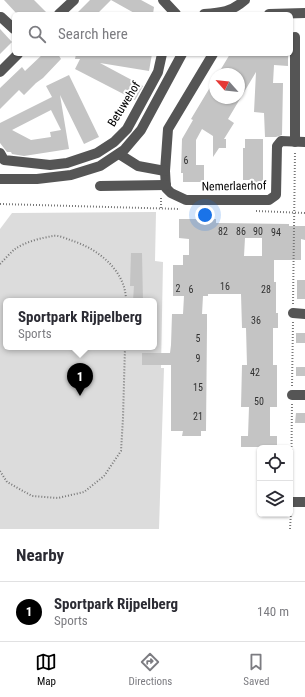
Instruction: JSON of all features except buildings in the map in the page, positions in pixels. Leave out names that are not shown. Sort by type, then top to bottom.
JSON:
[{"type":"street","points":[[61,12],[74,0]]},
{"type":"street","points":[[163,0],[174,12]]},
{"type":"street","points":[[224,12],[235,8],[245,0]]},
{"type":"street","points":[[293,13],[305,12]]},
{"type":"street","points":[[0,18],[2,18],[12,27]]},
{"type":"street","points":[[297,37],[300,142]]},
{"type":"street","points":[[0,72],[16,56]]},
{"type":"street","name":"Betuwehof","points":[[0,154],[4,160],[50,165],[67,163],[97,153],[114,142],[127,129],[158,72],[162,56]]},
{"type":"street","points":[[0,179],[37,179],[71,175],[100,166],[124,150],[141,130],[181,56]]},
{"type":"street","points":[[100,186],[166,185],[165,171],[168,129],[212,56]]},
{"type":"street","name":"Nemerlaerhof","points":[[166,185],[166,188],[171,193],[186,200],[269,200],[276,195],[277,146],[281,141],[300,142]]},
{"type":"street","points":[[118,154],[138,166],[165,171]]},
{"type":"street","points":[[293,313],[305,314]]},
{"type":"street","points":[[292,394],[305,395]]},
{"type":"street","points":[[293,502],[305,502]]},
{"type":"path","points":[[291,481],[294,213],[300,142]]},
{"type":"path","points":[[0,204],[183,209]]},
{"type":"path","points":[[250,211],[305,213]]},
{"type":"path","points":[[0,264],[15,249],[54,235],[82,243],[106,258],[119,275],[126,298]]},
{"type":"path","points":[[0,472],[7,482],[32,496],[58,498],[84,492],[104,476],[121,451],[125,350]]},
{"type":"path","points":[[290,517],[290,529]]},
{"type":"shaded area","points":[[156,212],[155,261],[163,262],[161,368],[164,368],[159,529],[0,529],[0,229],[12,213]]},
{"type":"place","name":"Sportpark Rijpelberg","points":[[80,396]]}]
